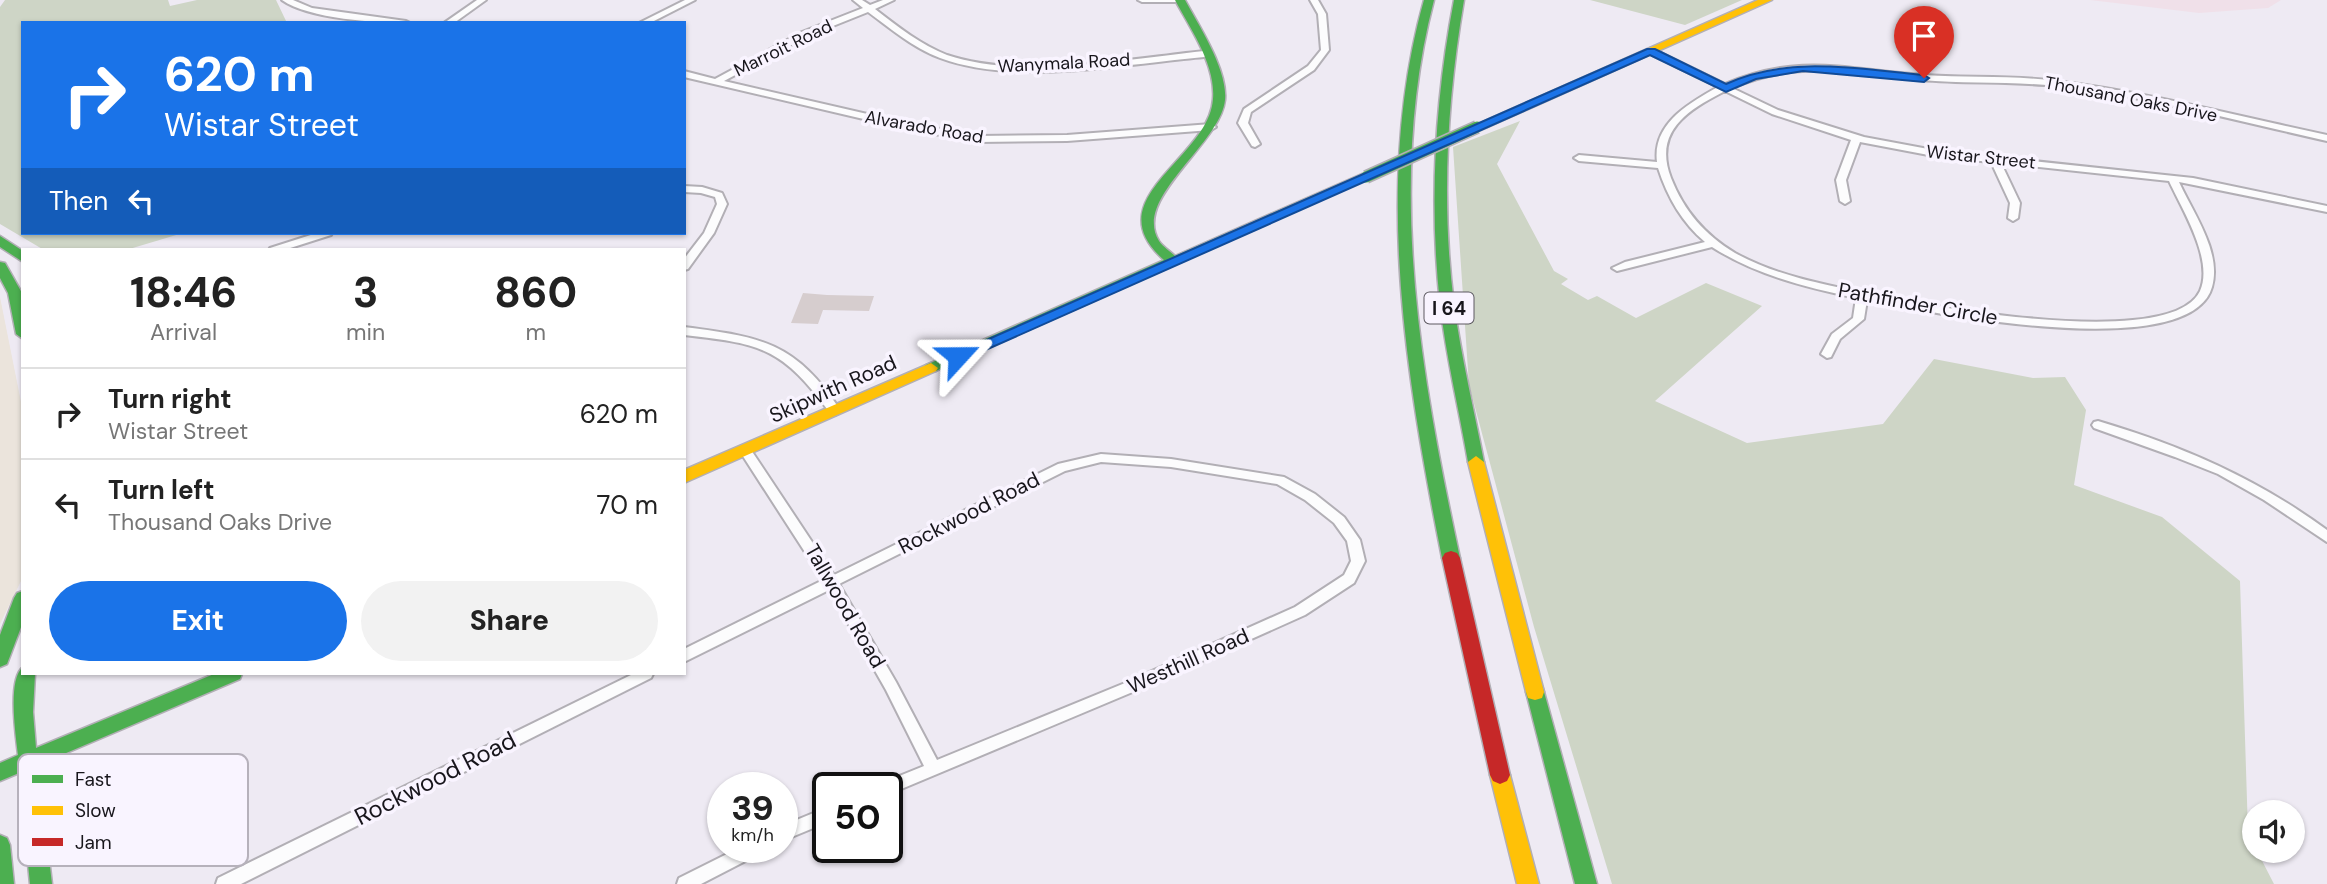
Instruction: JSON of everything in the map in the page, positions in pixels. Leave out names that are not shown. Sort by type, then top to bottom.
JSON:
[{"type":"main road","points":[[1173,261],[1152,244],[1143,227],[1143,218],[1149,204],[1204,140],[1211,127],[1219,99],[1204,54],[1177,0]]},
{"type":"main road","name":"I 64","points":[[1429,0],[1413,72],[1404,181],[1403,234],[1416,380],[1462,607],[1528,884]]},
{"type":"main road","name":"I 64","points":[[1460,0],[1450,43],[1441,127],[1445,284],[1478,475],[1586,884]]},
{"type":"main road","name":"Skipwith Road","points":[[686,476],[1767,0]]},
{"type":"main road","points":[[0,240],[21,256]]},
{"type":"main road","points":[[0,266],[15,293],[21,324]]},
{"type":"main road","points":[[0,660],[21,603]]},
{"type":"main road","points":[[26,675],[23,712],[26,754]]},
{"type":"main road","points":[[44,754],[231,675]]},
{"type":"main road","points":[[0,772],[18,765]]},
{"type":"main road","points":[[0,845],[4,884]]},
{"type":"main road","points":[[39,866],[41,884]]},
{"type":"street","points":[[286,0],[310,10],[391,21]]},
{"type":"street","points":[[450,21],[481,0]]},
{"type":"street","points":[[647,21],[691,0]]},
{"type":"street","name":"Wanymala Road","points":[[857,0],[932,51],[972,65],[1037,68],[1204,54]]},
{"type":"street","name":"Marroit Road","points":[[715,82],[797,38],[890,0]]},
{"type":"street","points":[[1142,0],[1177,0]]},
{"type":"street","points":[[1255,144],[1243,123],[1247,111],[1311,68],[1325,50],[1322,14],[1314,0]]},
{"type":"street","name":"Wistar Street","points":[[1651,51],[1794,120],[1856,139],[1924,152],[2172,178],[2327,209]]},
{"type":"street","name":"Thousand Oaks Drive","points":[[1726,89],[1754,76],[1803,68],[1924,78],[2022,80],[2109,91],[2327,138]]},
{"type":"street","name":"Alvarado Road","points":[[686,75],[902,125],[978,139],[1068,138],[1211,127]]},
{"type":"street","points":[[1579,158],[1661,165],[1662,138],[1673,121],[1688,108],[1726,89]]},
{"type":"street","points":[[1846,201],[1841,180],[1856,139]]},
{"type":"street","points":[[1994,159],[2015,202],[2013,218]]},
{"type":"street","name":"Pathfinder Circle","points":[[1661,165],[1685,215],[1713,243],[1769,272],[1862,295],[1950,312],[2052,323],[2131,325],[2170,317],[2190,307],[2202,296],[2209,274],[2206,258],[2172,178]]},
{"type":"street","points":[[686,190],[702,190],[719,195],[722,204],[720,212],[686,264]]},
{"type":"street","points":[[280,248],[321,235]]},
{"type":"street","points":[[1617,268],[1644,259],[1695,251],[1713,243]]},
{"type":"street","points":[[1827,354],[1836,337],[1858,319],[1862,295]]},
{"type":"street","points":[[686,331],[752,342],[780,351],[800,366],[835,411]]},
{"type":"street","points":[[2098,425],[2175,451],[2230,475],[2325,534]]},
{"type":"street","name":"Tallwood Road","points":[[745,450],[833,581],[933,769]]},
{"type":"street","name":"Rockwood Road","points":[[686,655],[1027,484],[1081,461],[1110,458],[1171,463],[1274,479]]},
{"type":"street","name":"Westhill Road","points":[[903,781],[1130,687],[1300,611],[1349,579],[1358,561],[1348,530],[1310,497],[1274,479]]},
{"type":"street","name":"Rockwood Road","points":[[224,884],[644,675]]},
{"type":"street","points":[[685,884],[726,863]]},
{"type":"shaded area","points":[[2090,0],[2281,0],[2268,8],[2199,13]]},
{"type":"shaded area","points":[[0,297],[21,402],[21,581],[0,624]]},
{"type":"green space","points":[[5,0],[168,0],[170,6],[197,0],[276,0],[286,21],[21,21],[21,235],[176,235],[133,248],[41,248],[0,224],[0,7]]},
{"type":"green space","points":[[1590,0],[1742,0],[1685,25]]},
{"type":"green space","points":[[1520,121],[1497,164],[1554,271],[1568,279],[1561,284],[1588,300],[1597,296],[1636,318],[1706,283],[1762,306],[1655,401],[1747,443],[1883,424],[1934,359],[2033,378],[2065,377],[2086,410],[2074,485],[2162,517],[2240,581],[2247,800],[2242,800],[2242,863],[2263,863],[2274,884],[1612,884],[1534,627],[1469,385],[1453,147]]},
{"type":"building","points":[[803,293],[874,296],[869,311],[823,310],[818,324],[791,323]]},
{"type":"traffic: fast","points":[[1173,261],[1151,238],[1147,220],[1151,203],[1203,136],[1214,119],[1219,100],[1211,62],[1180,0]]},
{"type":"traffic: fast","points":[[1429,0],[1418,47],[1408,126],[1405,235],[1413,343],[1451,558]]},
{"type":"traffic: fast","points":[[1459,0],[1444,105],[1441,176],[1443,247],[1451,327],[1476,462]]},
{"type":"traffic: fast","points":[[1366,177],[1477,127]]},
{"type":"traffic: fast","points":[[931,368],[1366,177]]},
{"type":"traffic: fast","points":[[0,240],[21,256]]},
{"type":"traffic: fast","points":[[0,266],[15,293],[21,324]]},
{"type":"traffic: fast","points":[[0,659],[21,603]]},
{"type":"traffic: fast","points":[[26,675],[23,712],[27,754]]},
{"type":"traffic: fast","points":[[43,754],[231,675]]},
{"type":"traffic: fast","points":[[1535,692],[1586,884]]},
{"type":"traffic: fast","points":[[0,772],[18,764]]},
{"type":"traffic: fast","points":[[0,845],[3,884]]},
{"type":"traffic: fast","points":[[39,866],[41,884]]},
{"type":"traffic: slow","points":[[1477,127],[1767,0]]},
{"type":"traffic: slow","points":[[686,476],[931,368]]},
{"type":"traffic: slow","points":[[1476,462],[1535,692]]},
{"type":"traffic: slow","points":[[1500,775],[1528,884]]},
{"type":"traffic: jam","points":[[1451,558],[1500,775]]},
{"type":"route","points":[[958,356],[1651,51],[1726,89],[1772,71],[1803,68],[1835,68],[1924,78]]}]
